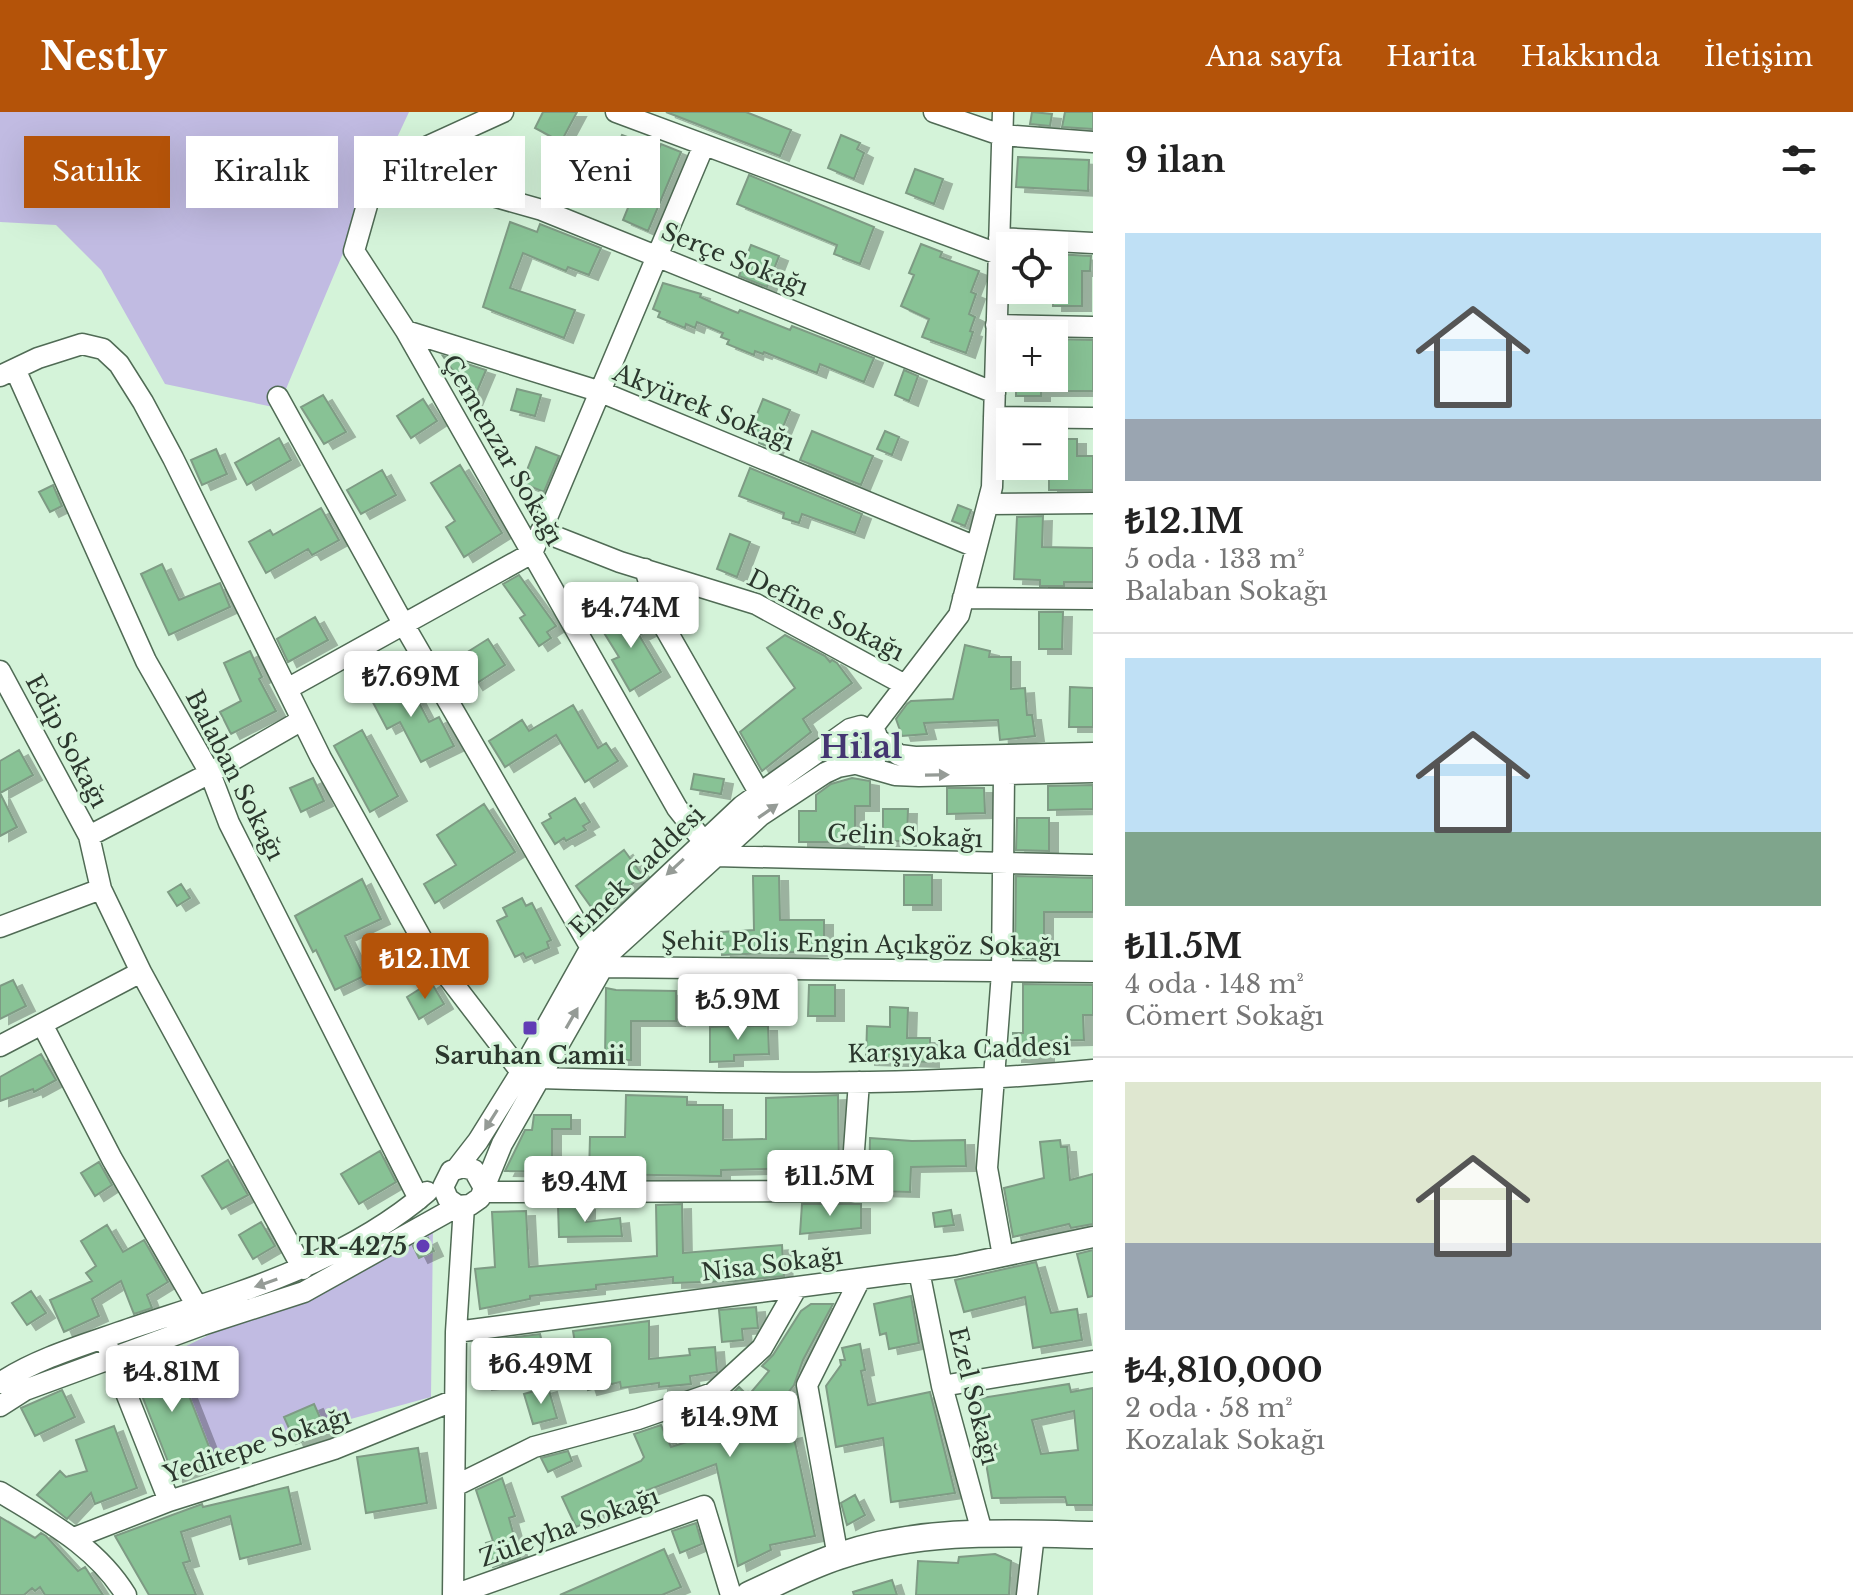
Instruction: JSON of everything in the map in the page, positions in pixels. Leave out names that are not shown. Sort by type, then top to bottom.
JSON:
[{"type":"main road","points":[[749,1595],[838,1557],[894,1541],[982,1532],[1093,1535]]},
{"type":"street","points":[[450,136],[503,112]]},
{"type":"street","points":[[616,112],[996,245]]},
{"type":"street","points":[[934,112],[1001,135],[1093,142]]},
{"type":"street","points":[[998,232],[1003,112]]},
{"type":"street","points":[[287,689],[532,553],[704,145]]},
{"type":"street","name":"Serçe Sokağı","points":[[525,205],[995,393]]},
{"type":"street","name":"Çemenzar Sokağı","points":[[366,208],[354,251],[406,331],[677,808],[709,849]]},
{"type":"street","points":[[1068,244],[1093,243]]},
{"type":"street","points":[[857,765],[876,757],[875,734],[905,685],[959,615],[992,487],[996,325]]},
{"type":"street","points":[[1068,326],[1093,327]]},
{"type":"street","name":"Akyürek Sokağı","points":[[406,331],[601,392],[976,547]]},
{"type":"street","points":[[8,373],[38,358],[82,344],[103,349],[119,364],[173,458],[302,720],[429,952],[530,1075]]},
{"type":"street","name":"Balaban Sokağı","points":[[8,373],[146,661],[210,773],[229,823],[419,1199]]},
{"type":"street","points":[[278,397],[404,625],[596,958]]},
{"type":"street","points":[[994,417],[1093,418]]},
{"type":"street","points":[[988,504],[1093,503]]},
{"type":"street","name":"Define Sokağı","points":[[541,531],[645,569],[756,604],[905,685]]},
{"type":"street","points":[[645,569],[661,621],[760,794]]},
{"type":"street","points":[[963,598],[1093,599]]},
{"type":"street","name":"Edip Sokağı","points":[[0,671],[89,836],[101,889],[141,972],[303,1269]]},
{"type":"street","points":[[89,836],[210,773],[302,720]]},
{"type":"street","points":[[1093,753],[915,757],[899,755],[861,726],[846,732],[840,744],[848,761],[895,775],[1093,772]]},
{"type":"street","name":"Emek Caddesi","points":[[483,1189],[530,1075],[596,958],[709,849],[742,806],[846,732]]},
{"type":"street","name":"Emek Caddesi","points":[[709,849],[825,773],[838,767],[857,765]]},
{"type":"street","points":[[1003,1256],[987,1168],[1002,973],[1004,774]]},
{"type":"street","name":"Gelin Sokağı","points":[[709,849],[1005,865],[1093,865]]},
{"type":"street","points":[[0,927],[101,889]]},
{"type":"street","name":"Şehit Polis Engin Açıkgöz Sokağı","points":[[596,958],[1002,973],[1093,972]]},
{"type":"street","points":[[0,1046],[141,972]]},
{"type":"street","points":[[42,1024],[112,1159],[197,1306]]},
{"type":"street","name":"Karşıyaka Caddesi","points":[[530,1075],[731,1083],[859,1082],[993,1078],[1093,1070]]},
{"type":"street","name":"Emek Caddesi","points":[[0,1383],[17,1372],[104,1338],[303,1269],[359,1239],[419,1199],[454,1170],[530,1075]]},
{"type":"street","points":[[483,1189],[851,1191],[859,1082]]},
{"type":"street","points":[[461,1206],[448,1199],[443,1187],[454,1170],[474,1170],[483,1189]]},
{"type":"street","points":[[0,1406],[25,1390],[304,1292],[461,1206],[476,1202],[483,1189]]},
{"type":"street","points":[[454,1595],[456,1332],[461,1206]]},
{"type":"street","name":"Nisa Sokağı","points":[[456,1332],[919,1271],[1093,1237]]},
{"type":"street","name":"Ezel Sokağı","points":[[919,1271],[942,1386],[982,1532]]},
{"type":"street","points":[[838,1557],[807,1385],[860,1279]]},
{"type":"street","points":[[455,1486],[534,1447],[638,1419],[713,1393],[762,1348],[797,1287]]},
{"type":"street","points":[[104,1338],[169,1501]]},
{"type":"street","points":[[942,1386],[1093,1361]]},
{"type":"street","name":"Yeditepe Sokağı","points":[[74,1538],[169,1501],[334,1449],[455,1400]]},
{"type":"street","points":[[0,1492],[74,1538],[114,1575],[126,1595]]},
{"type":"street","name":"Züleyha Sokağı","points":[[454,1595],[704,1506],[731,1595]]},
{"type":"street","points":[[1027,1595],[1034,1534]]},
{"type":"shaded area","points":[[0,112],[409,112],[398,136],[354,136],[354,208],[364,208],[278,408],[165,384],[101,270],[56,225],[0,222]]},
{"type":"shaded area","points":[[433,1226],[431,1397],[205,1459],[176,1351]]},
{"type":"building","points":[[543,112],[577,112],[564,136],[550,136],[535,128]]},
{"type":"building","points":[[666,112],[746,112],[791,130],[780,156]]},
{"type":"building","points":[[1032,112],[1052,114],[1050,126],[1030,124]]},
{"type":"building","points":[[1065,112],[1093,112],[1093,129],[1062,127]]},
{"type":"building","points":[[841,135],[860,143],[857,149],[864,153],[854,179],[828,168]]},
{"type":"building","points":[[661,144],[681,152],[660,202]]},
{"type":"building","points":[[1018,157],[1089,160],[1088,191],[1016,187]]},
{"type":"building","points":[[915,169],[943,179],[934,204],[906,193]]},
{"type":"building","points":[[749,175],[874,227],[860,264],[834,254],[837,245],[737,204]]},
{"type":"building","points":[[628,208],[658,208],[648,231],[623,220]]},
{"type":"building","points":[[510,222],[537,232],[540,224],[601,248],[589,275],[568,267],[566,271],[523,253],[510,288],[575,310],[564,338],[483,307]]},
{"type":"building","points":[[921,244],[942,252],[940,257],[979,271],[971,292],[976,294],[969,314],[975,317],[966,353],[922,337],[929,319],[901,306],[914,275],[909,273]]},
{"type":"building","points":[[751,245],[779,256],[767,287],[739,276]]},
{"type":"building","points":[[1068,255],[1091,256],[1090,271],[1082,271],[1082,306],[1053,306],[1068,304]]},
{"type":"building","points":[[663,283],[701,294],[700,297],[738,313],[740,310],[790,330],[792,326],[874,358],[864,382],[820,364],[817,373],[764,352],[755,351],[754,355],[727,344],[729,340],[721,337],[723,333],[697,322],[695,328],[686,324],[685,328],[658,317],[660,312],[653,309]]},
{"type":"building","points":[[1068,339],[1093,340],[1093,391],[1068,391]]},
{"type":"building","points":[[443,356],[486,370],[473,401]]},
{"type":"building","points":[[904,370],[918,376],[909,401],[895,395]]},
{"type":"building","points":[[517,389],[541,395],[535,416],[511,410]]},
{"type":"building","points":[[1016,392],[1041,392],[1041,396],[1016,396]]},
{"type":"building","points":[[323,395],[346,432],[324,444],[301,407]]},
{"type":"building","points":[[423,399],[437,421],[411,438],[397,416]]},
{"type":"building","points":[[763,399],[790,410],[774,449],[759,443],[760,439],[749,434]]},
{"type":"building","points":[[812,431],[873,456],[861,485],[800,460]]},
{"type":"building","points":[[885,431],[899,437],[892,455],[877,449]]},
{"type":"building","points":[[279,438],[291,460],[247,485],[235,463]]},
{"type":"building","points":[[1068,439],[1077,439],[1077,456],[1093,456],[1093,490],[1049,490],[1049,480],[1068,480]]},
{"type":"building","points":[[536,447],[559,456],[544,492],[522,483]]},
{"type":"building","points":[[216,449],[227,474],[202,485],[191,460]]},
{"type":"building","points":[[460,465],[502,533],[464,557],[446,527],[455,521],[431,483]]},
{"type":"building","points":[[750,468],[862,514],[855,533],[802,514],[799,523],[783,518],[784,513],[739,496]]},
{"type":"building","points":[[382,470],[396,495],[361,514],[347,490]]},
{"type":"building","points":[[53,485],[62,506],[50,512],[39,492]]},
{"type":"building","points":[[958,505],[971,510],[965,526],[952,521]]},
{"type":"building","points":[[321,508],[339,540],[312,555],[308,549],[266,573],[249,542],[270,530],[273,535]]},
{"type":"building","points":[[1043,516],[1042,547],[1093,548],[1093,582],[1040,586],[1040,580],[1014,579],[1017,517]]},
{"type":"building","points":[[730,534],[750,542],[737,577],[717,569]]},
{"type":"building","points":[[162,564],[179,600],[220,583],[230,607],[169,635],[141,574]]},
{"type":"building","points":[[519,575],[556,626],[547,632],[551,638],[539,646],[520,618],[525,615],[503,584]]},
{"type":"building","points":[[633,608],[647,631],[639,635],[661,672],[630,691],[612,660],[619,657],[601,628]]},
{"type":"building","points":[[1039,612],[1063,612],[1062,649],[1039,649]]},
{"type":"building","points":[[315,617],[328,640],[288,662],[277,639]]},
{"type":"building","points":[[785,635],[825,656],[830,662],[837,663],[852,683],[803,719],[811,732],[762,771],[740,732],[795,688],[767,648]]},
{"type":"building","points":[[488,639],[505,665],[474,685],[458,658]]},
{"type":"building","points":[[965,645],[990,651],[989,657],[1011,657],[1011,689],[1025,688],[1027,715],[1032,715],[1035,736],[1000,740],[998,720],[924,723],[927,734],[902,736],[896,719],[911,701],[953,699]]},
{"type":"building","points":[[250,651],[262,677],[259,679],[276,711],[231,734],[220,712],[241,701],[224,663]]},
{"type":"building","points":[[405,676],[429,722],[439,717],[454,746],[421,762],[400,722],[387,729],[369,695]]},
{"type":"building","points":[[1070,687],[1093,688],[1093,727],[1069,727]]},
{"type":"building","points":[[573,705],[598,748],[606,743],[618,761],[585,782],[556,735],[505,767],[489,741],[522,720],[529,731]]},
{"type":"building","points":[[362,730],[398,796],[370,812],[334,746]]},
{"type":"building","points":[[19,750],[33,775],[0,793],[0,761]]},
{"type":"building","points":[[694,774],[724,779],[721,794],[691,789]]},
{"type":"building","points":[[313,778],[324,801],[301,812],[290,788]]},
{"type":"building","points":[[852,778],[870,781],[870,806],[855,806],[855,842],[799,842],[799,811],[816,811],[816,795],[831,784]]},
{"type":"building","points":[[1093,785],[1093,809],[1048,810],[1048,786]]},
{"type":"building","points":[[947,788],[984,788],[985,813],[947,814]]},
{"type":"building","points":[[0,793],[17,827],[0,836]]},
{"type":"building","points":[[575,798],[590,822],[583,826],[586,830],[555,844],[542,823],[551,818],[549,814]]},
{"type":"building","points":[[484,804],[515,852],[435,903],[424,884],[456,865],[437,835]]},
{"type":"building","points":[[883,809],[908,809],[907,841],[883,841]]},
{"type":"building","points":[[1017,818],[1049,818],[1049,851],[1016,850]]},
{"type":"building","points":[[624,850],[643,876],[594,911],[576,886]]},
{"type":"building","points":[[904,875],[932,875],[932,905],[904,905]]},
{"type":"building","points":[[753,876],[779,876],[780,920],[824,920],[824,951],[722,955],[721,932],[754,930]]},
{"type":"building","points":[[1016,876],[1093,878],[1093,912],[1044,912],[1044,958],[1023,958],[1023,951],[1015,951]]},
{"type":"building","points":[[362,879],[381,919],[345,936],[364,976],[335,990],[295,916]]},
{"type":"building","points":[[181,884],[190,898],[177,906],[168,892]]},
{"type":"building","points":[[522,898],[526,906],[532,903],[551,940],[547,942],[549,948],[526,958],[523,953],[515,957],[497,921],[507,916],[503,908]]},
{"type":"building","points":[[13,980],[26,1006],[0,1019],[0,986]]},
{"type":"building","points":[[431,982],[444,1004],[419,1019],[407,997]]},
{"type":"building","points":[[1023,984],[1093,985],[1093,1015],[1083,1015],[1084,1040],[1045,1041],[1045,1057],[1013,1057],[1013,1033],[1023,1033]]},
{"type":"building","points":[[809,985],[835,985],[835,1016],[808,1016]]},
{"type":"building","points":[[606,988],[676,991],[676,1021],[631,1021],[631,1060],[605,1060]]},
{"type":"building","points":[[890,1007],[908,1008],[907,1038],[930,1038],[930,1062],[866,1060],[867,1026],[890,1027]]},
{"type":"building","points":[[768,1026],[769,1054],[734,1055],[734,1061],[710,1062],[710,1027]]},
{"type":"building","points":[[41,1054],[56,1080],[34,1092],[33,1089],[0,1101],[0,1077]]},
{"type":"building","points":[[626,1095],[687,1097],[687,1105],[723,1105],[723,1140],[766,1139],[766,1098],[838,1095],[839,1174],[809,1174],[808,1168],[721,1170],[721,1176],[589,1174],[590,1137],[625,1137]]},
{"type":"building","points":[[534,1115],[571,1115],[571,1129],[552,1129],[552,1172],[505,1171],[525,1130],[532,1130]]},
{"type":"building","points":[[870,1138],[965,1140],[966,1166],[911,1167],[910,1192],[869,1191]]},
{"type":"building","points":[[1060,1140],[1061,1147],[1067,1147],[1070,1180],[1093,1174],[1093,1224],[1071,1228],[1069,1224],[1013,1237],[1004,1188],[1044,1178],[1040,1142]]},
{"type":"building","points":[[380,1151],[396,1182],[359,1204],[341,1174]]},
{"type":"building","points":[[228,1160],[248,1195],[222,1209],[202,1176]]},
{"type":"building","points":[[99,1162],[112,1185],[95,1196],[81,1173]]},
{"type":"building","points":[[682,1204],[683,1253],[782,1245],[784,1276],[673,1283],[673,1277],[596,1285],[596,1289],[530,1296],[530,1299],[480,1309],[475,1269],[495,1267],[492,1212],[526,1211],[529,1267],[657,1256],[656,1205]]},
{"type":"building","points":[[802,1204],[861,1204],[861,1228],[800,1234]]},
{"type":"building","points":[[558,1205],[586,1205],[586,1222],[620,1218],[622,1236],[559,1237]]},
{"type":"building","points":[[951,1210],[954,1225],[935,1227],[933,1213]]},
{"type":"building","points":[[261,1222],[275,1246],[253,1259],[239,1235]]},
{"type":"building","points":[[107,1225],[123,1252],[144,1240],[168,1282],[147,1295],[152,1308],[134,1314],[121,1281],[92,1299],[99,1316],[64,1332],[50,1300],[92,1281],[86,1273],[96,1266],[81,1241]]},
{"type":"building","name":"TR-4275","points":[[428,1238],[434,1251],[419,1258],[413,1246]]},
{"type":"building","points":[[1093,1250],[1093,1296],[1088,1297],[1077,1254]]},
{"type":"building","points":[[1036,1262],[1051,1313],[1077,1309],[1082,1340],[1033,1348],[1025,1297],[964,1312],[955,1280]]},
{"type":"building","points":[[31,1291],[46,1313],[27,1325],[12,1303]]},
{"type":"building","points":[[911,1296],[919,1343],[889,1349],[886,1333],[880,1335],[874,1304]]},
{"type":"building","points":[[811,1304],[833,1304],[803,1360],[794,1385],[771,1415],[774,1417],[757,1441],[793,1433],[815,1536],[770,1545],[771,1550],[738,1566],[716,1464],[640,1493],[643,1497],[576,1527],[562,1497],[641,1461],[644,1457],[634,1434],[661,1425],[671,1447],[737,1419],[720,1405],[739,1387],[748,1396],[769,1371],[762,1366],[773,1355],[801,1311]]},
{"type":"building","points":[[756,1307],[758,1328],[742,1329],[743,1340],[722,1342],[719,1310]]},
{"type":"building","points":[[649,1321],[649,1359],[690,1355],[689,1349],[715,1347],[717,1372],[690,1376],[691,1384],[659,1387],[659,1383],[621,1388],[620,1382],[588,1390],[573,1331]]},
{"type":"building","points":[[540,1334],[545,1355],[507,1364],[509,1382],[483,1385],[479,1345],[484,1341]]},
{"type":"building","points":[[860,1344],[865,1370],[861,1371],[868,1405],[930,1392],[955,1493],[891,1502],[883,1438],[836,1447],[826,1386],[841,1365],[840,1360],[845,1360],[842,1348]]},
{"type":"building","points":[[171,1350],[215,1462],[174,1477],[130,1365]]},
{"type":"building","points":[[1069,1384],[1071,1392],[1093,1388],[1093,1505],[1067,1505],[1065,1497],[992,1498],[975,1399]],"holes":[[[1074,1411],[1078,1450],[1041,1454],[1032,1420]]]},
{"type":"building","points":[[548,1387],[557,1418],[533,1424],[524,1394]]},
{"type":"building","points":[[62,1390],[75,1417],[35,1436],[21,1408]]},
{"type":"building","points":[[314,1404],[326,1431],[296,1444],[284,1417]]},
{"type":"building","points":[[114,1426],[137,1488],[95,1504],[91,1493],[67,1519],[37,1495],[60,1471],[66,1477],[87,1471],[76,1440]]},
{"type":"building","points":[[418,1448],[427,1503],[366,1513],[357,1457]]},
{"type":"building","points":[[568,1451],[572,1461],[548,1472],[541,1458]]},
{"type":"building","points":[[502,1478],[515,1516],[509,1518],[520,1558],[493,1567],[486,1543],[493,1541],[476,1490]]},
{"type":"building","points":[[288,1487],[301,1544],[240,1559],[230,1516],[181,1532],[190,1561],[183,1563],[196,1595],[149,1595],[115,1536],[202,1504],[203,1507]]},
{"type":"building","points":[[855,1495],[865,1515],[847,1525],[841,1503]]},
{"type":"building","points":[[0,1517],[35,1538],[41,1533],[46,1536],[78,1571],[85,1567],[103,1595],[45,1595],[40,1587],[35,1591],[32,1588],[24,1595],[0,1595]]},
{"type":"building","points":[[696,1523],[702,1544],[680,1553],[672,1531]]},
{"type":"building","points":[[664,1549],[681,1587],[662,1595],[560,1595]]},
{"type":"building","points":[[995,1554],[1011,1561],[1009,1595],[916,1595],[918,1561],[958,1563],[959,1557]]},
{"type":"building","points":[[892,1580],[897,1595],[854,1595],[853,1592]]},
{"type":"place","name":"Saruhan Camii","points":[[530,1028]]},
{"type":"place","name":"TR-4275","points":[[423,1246]]},
{"type":"district","name":"Hilal","points":[[861,747]]}]
